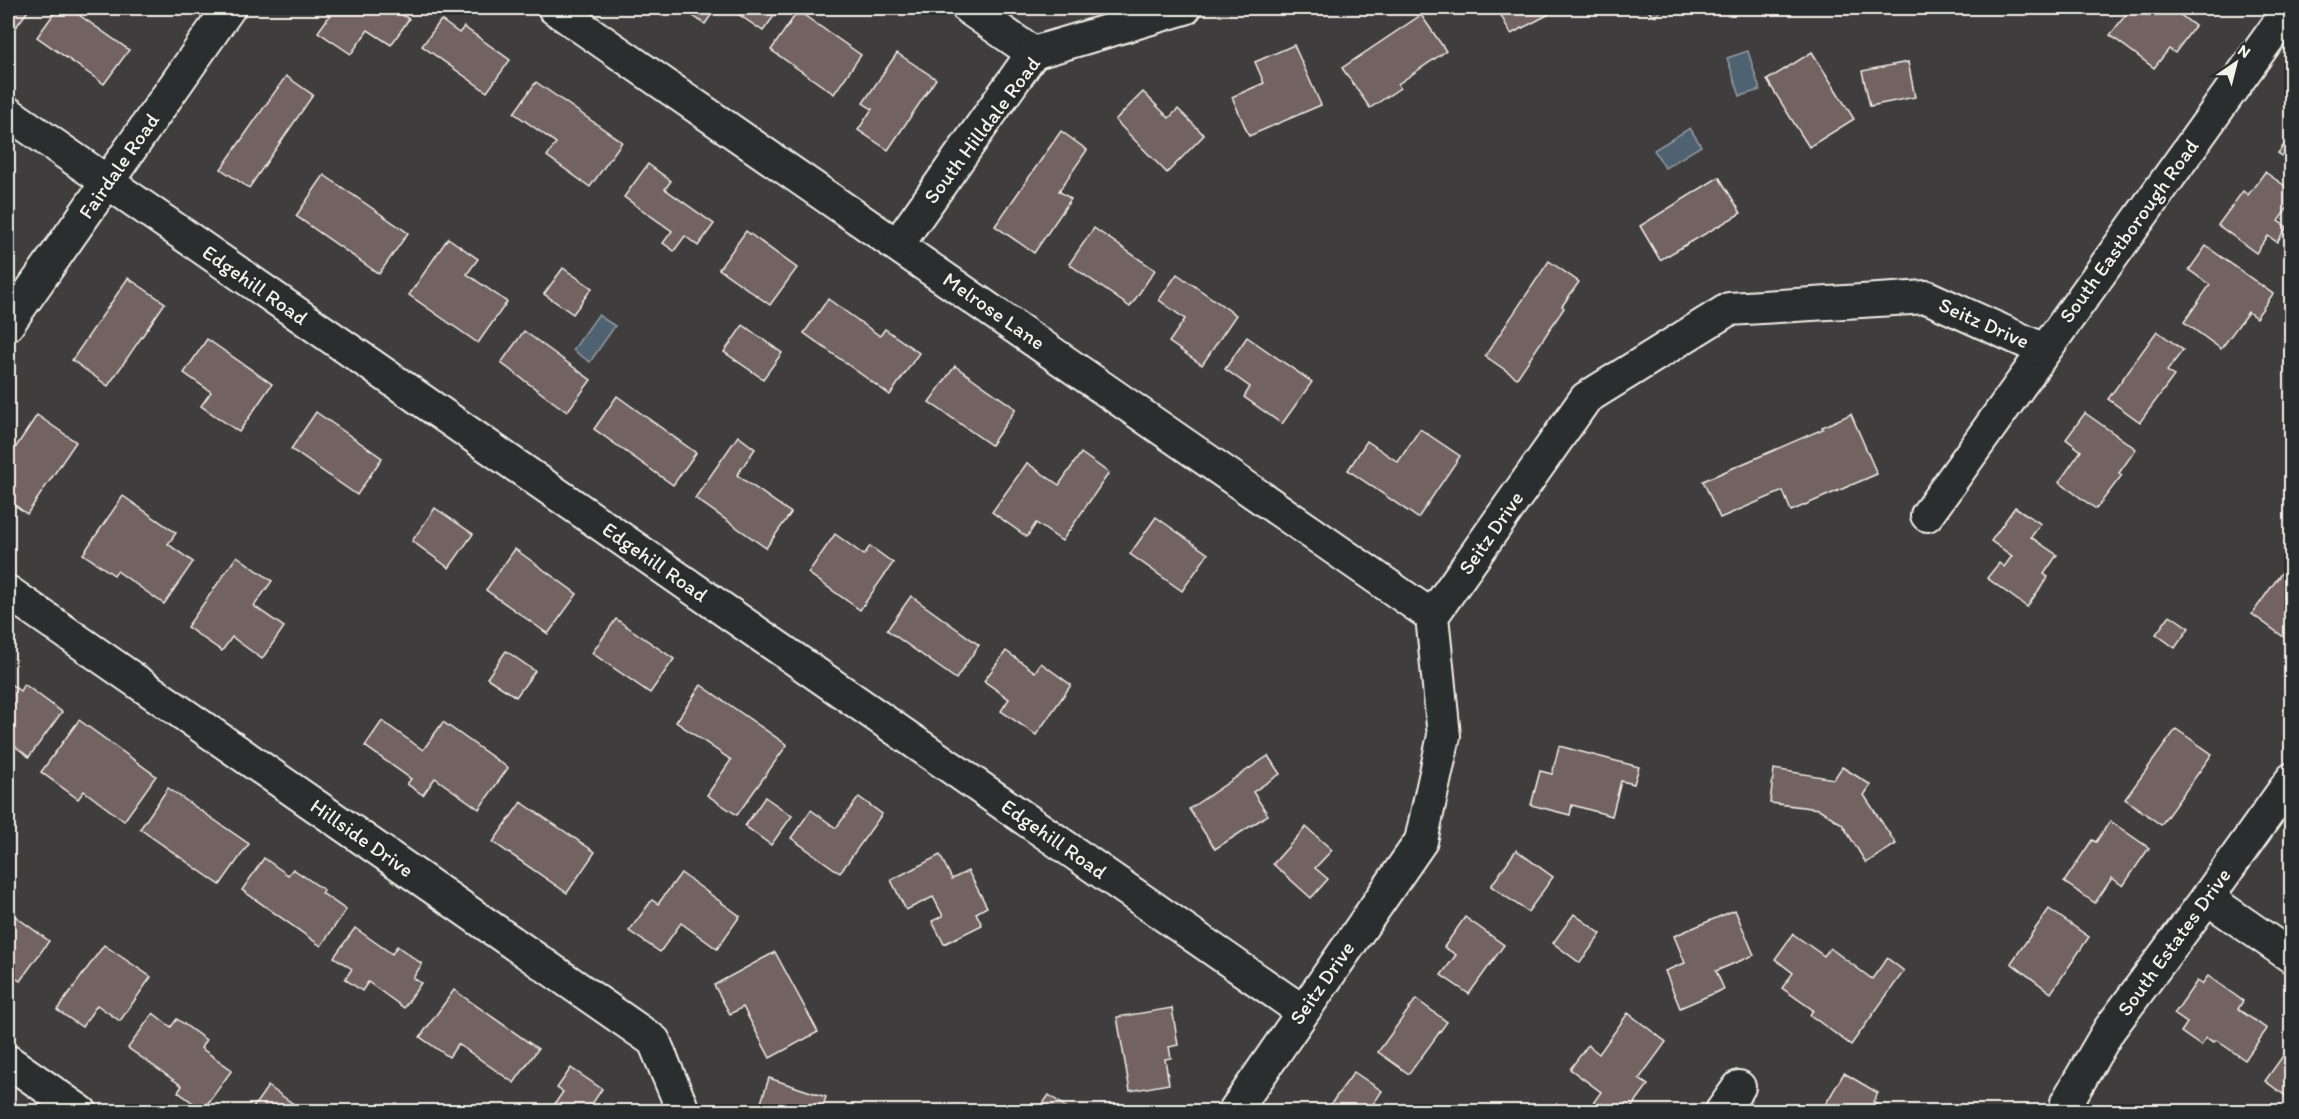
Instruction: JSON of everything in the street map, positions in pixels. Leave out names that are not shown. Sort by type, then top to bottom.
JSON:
[{"type":"street","name":"Fairdale Road","points":[[8,324],[229,8]]},
{"type":"street","name":"Melrose Lane","points":[[554,8],[898,244],[1432,616]]},
{"type":"street","points":[[968,8],[1033,53]]},
{"type":"street","name":"South Hilldale Road","points":[[898,244],[1033,53],[1185,8]]},
{"type":"street","name":"South Eastborough Road","points":[[1927,515],[2290,8]]},
{"type":"street","name":"Edgehill Road","points":[[8,113],[1302,1011]]},
{"type":"street","name":"Seitz Drive","points":[[1234,1112],[1421,841],[1444,736],[1432,616],[1586,398],[1729,309],[1927,297],[2044,350]]},
{"type":"street","name":"Hillside Drive","points":[[8,592],[654,1041],[682,1108],[680,1112]]},
{"type":"street","name":"South Estates Drive","points":[[2066,1112],[2067,1102],[2109,1030],[2292,778]]},
{"type":"street","points":[[2207,898],[2292,957]]},
{"type":"street","points":[[8,1060],[81,1112]]},
{"type":"water","points":[[1748,51],[1760,90],[1740,96],[1727,58]]},
{"type":"water","points":[[1690,128],[1701,146],[1665,168],[1654,150]]},
{"type":"water","points":[[598,315],[615,326],[590,362],[573,350]]},
{"type":"building","points":[[8,8],[30,8],[16,27],[8,21]]},
{"type":"building","points":[[58,8],[69,8],[129,50],[104,84],[37,37]]},
{"type":"building","points":[[335,8],[391,8],[409,19],[391,45],[368,30],[351,54],[318,32]]},
{"type":"building","points":[[681,8],[716,8],[705,24]]},
{"type":"building","points":[[729,8],[780,8],[763,31]]},
{"type":"building","points":[[1497,8],[1561,8],[1511,34]]},
{"type":"building","points":[[1644,8],[1663,8],[1656,17]]},
{"type":"building","points":[[2131,8],[2171,8],[2195,26],[2175,53],[2169,49],[2154,68],[2110,35]]},
{"type":"building","points":[[798,11],[861,55],[834,94],[771,50]]},
{"type":"building","points":[[1421,15],[1446,51],[1398,84],[1400,88],[1370,108],[1342,68]]},
{"type":"building","points":[[441,20],[459,33],[464,27],[510,60],[487,92],[422,46]]},
{"type":"building","points":[[1294,45],[1321,105],[1249,136],[1232,97],[1264,83],[1255,62]]},
{"type":"building","points":[[1812,52],[1854,119],[1809,147],[1767,80]]},
{"type":"building","points":[[897,53],[936,79],[888,150],[858,130],[872,109],[863,103]]},
{"type":"building","points":[[1908,62],[1915,97],[1870,106],[1862,71]]},
{"type":"building","points":[[286,76],[313,95],[249,188],[221,169]]},
{"type":"building","points":[[536,82],[622,142],[590,187],[547,156],[556,143],[514,113]]},
{"type":"building","points":[[1143,92],[1169,118],[1178,109],[1204,135],[1167,173],[1115,120]]},
{"type":"building","points":[[1061,131],[1087,150],[1059,191],[1071,199],[1034,253],[995,226]]},
{"type":"building","points":[[2292,134],[2292,163],[2278,153]]},
{"type":"building","points":[[648,164],[671,181],[665,189],[714,224],[698,246],[685,236],[674,251],[663,243],[672,231],[624,197]]},
{"type":"building","points":[[2265,172],[2292,191],[2292,202],[2278,221],[2287,227],[2277,242],[2268,236],[2256,253],[2218,225],[2243,191],[2248,195]]},
{"type":"building","points":[[324,175],[408,233],[379,274],[296,216]]},
{"type":"building","points":[[1719,177],[1741,213],[1660,260],[1640,226]]},
{"type":"building","points":[[1094,228],[1155,270],[1130,307],[1069,264]]},
{"type":"building","points":[[746,231],[797,268],[770,305],[719,269]]},
{"type":"building","points":[[448,238],[478,259],[467,274],[507,302],[478,343],[409,295]]},
{"type":"building","points":[[2206,246],[2273,294],[2256,318],[2248,312],[2221,349],[2184,322],[2210,285],[2189,270]]},
{"type":"building","points":[[1549,261],[1579,282],[1517,378],[1485,356]]},
{"type":"building","points":[[563,268],[592,288],[573,314],[544,294]]},
{"type":"building","points":[[1177,274],[1236,315],[1202,365],[1169,342],[1185,319],[1159,300]]},
{"type":"building","points":[[128,278],[165,303],[108,386],[72,360]]},
{"type":"building","points":[[828,299],[880,336],[885,329],[919,353],[890,395],[804,333]]},
{"type":"building","points":[[743,325],[782,353],[763,379],[724,352]]},
{"type":"building","points":[[524,331],[591,380],[567,412],[501,363]]},
{"type":"building","points":[[2157,331],[2183,350],[2167,371],[2174,376],[2140,422],[2108,399]]},
{"type":"building","points":[[1247,337],[1312,382],[1282,424],[1244,397],[1250,387],[1225,369]]},
{"type":"building","points":[[207,339],[272,384],[239,432],[201,406],[211,392],[184,373]]},
{"type":"building","points":[[955,366],[1016,409],[991,445],[929,402]]},
{"type":"building","points":[[617,396],[696,453],[673,485],[594,429]]},
{"type":"building","points":[[316,412],[382,458],[357,495],[291,449]]},
{"type":"building","points":[[2085,413],[2136,449],[2119,473],[2122,475],[2096,509],[2059,482],[2081,451],[2066,439]]},
{"type":"building","points":[[1851,414],[1877,474],[1791,511],[1783,491],[1720,518],[1703,481],[1823,429],[1822,427]]},
{"type":"building","points":[[37,415],[76,442],[27,514],[8,500],[8,459]]},
{"type":"building","points":[[1420,429],[1460,456],[1418,518],[1348,470],[1367,441],[1398,462]]},
{"type":"building","points":[[738,436],[755,449],[737,475],[791,513],[766,548],[695,498]]},
{"type":"building","points":[[1081,453],[1109,473],[1062,541],[1036,523],[1027,537],[992,512],[1027,463],[1059,485]]},
{"type":"building","points":[[123,496],[176,533],[168,544],[193,562],[164,604],[117,571],[114,575],[83,554]]},
{"type":"building","points":[[2015,507],[2041,524],[2031,537],[2057,555],[2044,574],[2048,577],[2027,607],[1987,578],[1999,563],[2004,567],[2012,556],[1991,541]]},
{"type":"building","points":[[435,508],[473,534],[449,568],[412,541]]},
{"type":"building","points":[[1156,517],[1208,554],[1182,591],[1130,554]]},
{"type":"building","points":[[835,534],[864,555],[870,546],[893,563],[860,610],[808,573]]},
{"type":"building","points":[[515,549],[577,594],[548,634],[486,590]]},
{"type":"building","points":[[237,556],[272,581],[254,606],[284,627],[262,659],[232,637],[222,651],[187,627]]},
{"type":"building","points":[[2292,558],[2292,643],[2252,614]]},
{"type":"building","points":[[911,596],[979,645],[956,679],[887,630]]},
{"type":"building","points":[[2170,615],[2189,628],[2175,648],[2156,634]]},
{"type":"building","points":[[616,619],[674,659],[650,693],[592,653]]},
{"type":"building","points":[[506,651],[535,671],[516,697],[487,678]]},
{"type":"building","points":[[1006,651],[1035,672],[1041,663],[1071,685],[1036,735],[1001,711],[1009,699],[984,681]]},
{"type":"building","points":[[8,682],[20,691],[24,684],[62,712],[29,757],[8,741]]},
{"type":"building","points":[[701,685],[787,745],[737,815],[707,795],[731,760],[676,722]]},
{"type":"building","points":[[79,720],[156,776],[124,821],[84,791],[78,799],[41,772]]},
{"type":"building","points":[[382,721],[423,750],[443,722],[508,768],[479,809],[435,778],[423,795],[407,784],[411,779],[365,746]]},
{"type":"building","points":[[2176,729],[2212,754],[2161,825],[2125,799]]},
{"type":"building","points":[[1559,746],[1639,767],[1634,784],[1621,781],[1612,816],[1572,805],[1570,815],[1531,805],[1540,771],[1552,774]]},
{"type":"building","points":[[1268,756],[1280,774],[1253,792],[1268,815],[1215,849],[1189,809]]},
{"type":"building","points":[[1842,767],[1871,785],[1864,795],[1896,844],[1866,863],[1842,824],[1819,809],[1770,803],[1774,769],[1834,779]]},
{"type":"building","points":[[168,788],[249,844],[220,885],[140,829]]},
{"type":"building","points":[[765,797],[792,816],[771,845],[745,826]]},
{"type":"building","points":[[859,797],[882,814],[840,873],[791,838],[811,810],[836,828]]},
{"type":"building","points":[[521,802],[595,852],[567,893],[493,842]]},
{"type":"building","points":[[2110,821],[2149,848],[2123,886],[2112,878],[2095,903],[2064,882],[2092,840],[2096,842]]},
{"type":"building","points":[[1306,827],[1332,850],[1315,868],[1328,879],[1311,898],[1273,864]]},
{"type":"building","points":[[1516,850],[1553,877],[1528,912],[1491,886]]},
{"type":"building","points":[[940,855],[952,879],[968,871],[987,907],[976,913],[982,925],[944,944],[932,921],[943,916],[933,897],[906,910],[891,880]]},
{"type":"building","points":[[264,858],[288,875],[293,869],[324,890],[322,893],[346,910],[321,946],[242,890]]},
{"type":"building","points":[[681,873],[740,916],[717,949],[681,923],[660,952],[629,931],[652,900],[658,904]]},
{"type":"building","points":[[2049,909],[2089,937],[2051,993],[2011,963]]},
{"type":"building","points":[[1735,910],[1754,955],[1716,971],[1724,989],[1680,1008],[1665,971],[1685,963],[1674,936]]},
{"type":"building","points":[[8,911],[49,941],[20,981],[8,973]]},
{"type":"building","points":[[1574,914],[1601,934],[1580,963],[1553,943]]},
{"type":"building","points":[[1465,917],[1504,945],[1469,994],[1441,975],[1456,955],[1444,947]]},
{"type":"building","points":[[355,928],[392,954],[397,946],[422,964],[413,978],[421,983],[404,1008],[368,982],[362,991],[345,979],[352,969],[334,957]]},
{"type":"building","points":[[1793,934],[1824,956],[1830,948],[1872,979],[1887,958],[1904,971],[1851,1045],[1810,1015],[1813,1010],[1782,988],[1793,973],[1775,959]]},
{"type":"building","points":[[104,945],[151,977],[120,1021],[97,1005],[82,1027],[57,1010]]},
{"type":"building","points":[[775,952],[818,1032],[770,1058],[743,1007],[730,1014],[714,985]]},
{"type":"building","points":[[2208,976],[2243,1001],[2238,1009],[2267,1029],[2245,1060],[2216,1040],[2214,1042],[2206,1038],[2201,1046],[2181,1032],[2187,1023],[2174,1014],[2197,981],[2202,984]]},
{"type":"building","points":[[454,990],[538,1049],[514,1083],[458,1044],[449,1057],[420,1037]]},
{"type":"building","points":[[1416,999],[1447,1022],[1409,1074],[1378,1052]]},
{"type":"building","points":[[1172,1008],[1178,1045],[1169,1047],[1171,1058],[1165,1059],[1169,1084],[1130,1091],[1117,1017]]},
{"type":"building","points":[[153,1013],[171,1027],[177,1019],[206,1040],[201,1048],[232,1070],[203,1110],[178,1092],[182,1086],[128,1048]]},
{"type":"building","points":[[1628,1013],[1666,1042],[1639,1079],[1648,1085],[1628,1112],[1605,1112],[1593,1103],[1601,1092],[1570,1069],[1588,1045],[1599,1054]]},
{"type":"building","points":[[2292,1043],[2292,1097],[2290,1099],[2265,1081]]},
{"type":"building","points":[[571,1068],[602,1089],[592,1104],[603,1112],[549,1112],[563,1092],[557,1088]]},
{"type":"building","points":[[1354,1072],[1382,1091],[1368,1112],[1325,1112]]},
{"type":"building","points":[[1844,1073],[1878,1093],[1873,1102],[1889,1112],[1822,1110]]},
{"type":"building","points":[[769,1078],[826,1097],[821,1112],[758,1112]]},
{"type":"building","points":[[268,1086],[305,1112],[250,1112]]},
{"type":"building","points":[[1049,1095],[1073,1112],[1037,1112]]}]
